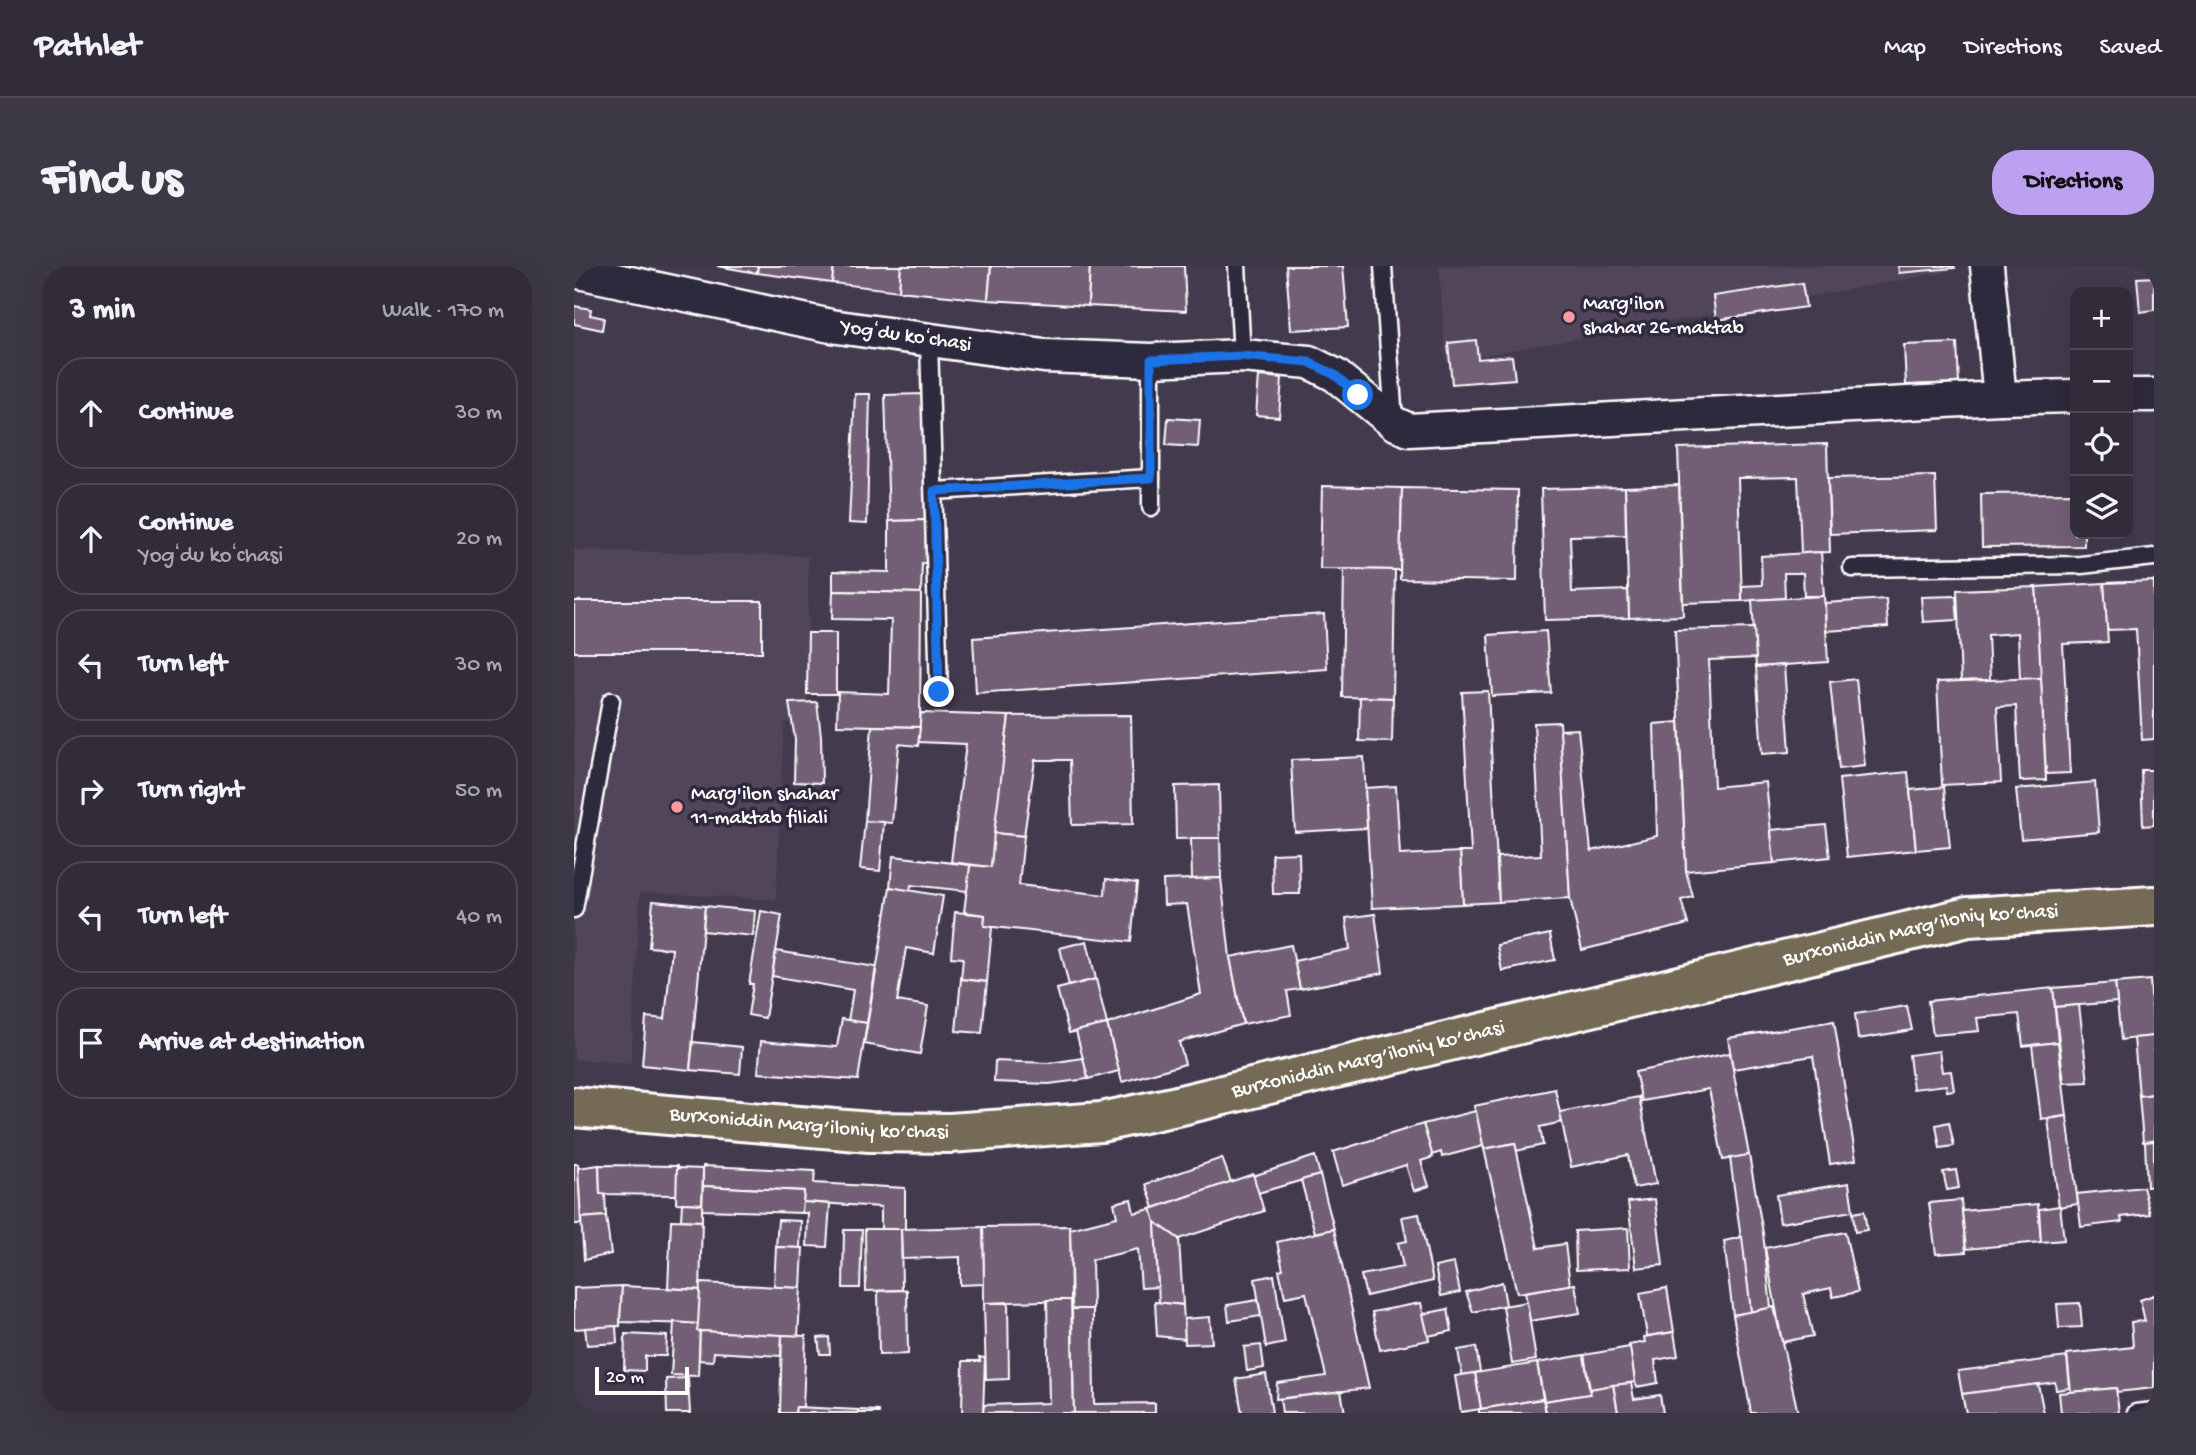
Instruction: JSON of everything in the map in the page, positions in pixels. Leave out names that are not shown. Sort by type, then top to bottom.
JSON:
[{"type":"main road","name":"Burxoniddin Marg’iloniy ko’chasi","points":[[574,1107],[870,1132],[950,1133],[1101,1122],[1204,1100],[1968,917],[2154,906]]},
{"type":"street","points":[[1987,266],[2000,398]]},
{"type":"street","name":"Yogʻdu koʻchasi","points":[[574,271],[831,326],[1044,356],[1151,360],[1242,356],[1309,362],[1335,375],[1394,423]]},
{"type":"street","points":[[2133,395],[2154,395]]},
{"type":"street","points":[[1394,423],[1409,430],[2070,396]]},
{"type":"lane","points":[[1237,266],[1242,356]]},
{"type":"lane","points":[[1383,266],[1394,423]]},
{"type":"lane","points":[[929,340],[939,692]]},
{"type":"lane","points":[[1151,360],[1151,507]]},
{"type":"lane","points":[[934,491],[1151,478]]},
{"type":"lane","points":[[1852,568],[2081,565],[2154,557]]},
{"type":"lane","points":[[574,909],[611,701]]},
{"type":"lane","points":[[2136,1413],[2154,1411]]},
{"type":"shaded area","name":"Marg'ilon shahar 26-maktab","points":[[1439,266],[1945,266],[1946,272],[1446,362]]},
{"type":"shaded area","name":"Marg'ilon shahar 11-maktab filiali","points":[[574,550],[808,556],[808,723],[784,722],[776,900],[640,892],[631,1064],[574,1059]]},
{"type":"building","points":[[717,266],[758,266],[757,273]]},
{"type":"building","points":[[758,266],[834,266],[832,283],[757,273]]},
{"type":"building","points":[[834,266],[901,266],[899,291],[832,283]]},
{"type":"building","points":[[901,266],[991,266],[988,300],[899,291]]},
{"type":"building","points":[[991,266],[1090,266],[1088,306],[988,300]]},
{"type":"building","points":[[1090,266],[1184,266],[1186,311],[1088,306]]},
{"type":"building","points":[[1286,266],[1343,266],[1348,327],[1291,330]]},
{"type":"building","points":[[1898,266],[1954,266],[1955,268],[1899,273]]},
{"type":"building","points":[[2154,277],[2154,310],[2140,312],[2137,278]]},
{"type":"building","points":[[1802,283],[1806,307],[1716,320],[1713,296]]},
{"type":"building","points":[[574,306],[591,309],[590,315],[604,318],[602,330],[574,324]]},
{"type":"building","points":[[1476,340],[1478,359],[1512,356],[1515,379],[1452,384],[1448,343]]},
{"type":"building","points":[[1957,343],[1959,383],[1906,385],[1904,345]]},
{"type":"building","points":[[1259,376],[1282,378],[1279,417],[1256,415]]},
{"type":"building","points":[[855,394],[870,394],[867,524],[849,523]]},
{"type":"building","points":[[923,394],[928,520],[889,521],[885,395]]},
{"type":"building","points":[[1168,418],[1200,420],[1198,447],[1166,445]]},
{"type":"building","points":[[1827,444],[1830,552],[1801,553],[1798,477],[1738,478],[1742,601],[1683,603],[1678,448]]},
{"type":"building","points":[[1935,476],[1937,530],[1830,534],[1828,478]]},
{"type":"building","points":[[1679,485],[1683,616],[1629,618],[1625,487]]},
{"type":"building","points":[[1322,486],[1402,488],[1400,570],[1320,569]]},
{"type":"building","points":[[1625,487],[1626,535],[1570,536],[1572,592],[1628,590],[1629,618],[1545,620],[1541,489]]},
{"type":"building","points":[[1402,488],[1518,490],[1517,581],[1400,579]]},
{"type":"building","points":[[2070,493],[2070,539],[2084,539],[2084,546],[1982,547],[1981,494]]},
{"type":"building","points":[[928,520],[927,563],[922,563],[921,593],[833,591],[833,571],[889,572],[889,521]]},
{"type":"building","points":[[1821,552],[1824,596],[1804,596],[1803,573],[1784,573],[1785,598],[1742,601],[1742,586],[1762,585],[1761,556]]},
{"type":"building","points":[[1344,569],[1395,570],[1393,698],[1342,697]]},
{"type":"building","points":[[2154,581],[2154,739],[2142,740],[2136,629],[2107,630],[2104,583]]},
{"type":"building","points":[[2104,583],[2108,642],[2063,644],[2070,773],[2046,774],[2036,587]]},
{"type":"building","points":[[2036,587],[2041,678],[2020,679],[2018,633],[1988,635],[1990,680],[1961,681],[1957,590]]},
{"type":"building","points":[[833,591],[921,593],[920,727],[837,725],[838,692],[889,694],[891,620],[832,619]]},
{"type":"building","points":[[1824,596],[1828,662],[1756,667],[1752,600]]},
{"type":"building","points":[[1956,596],[1958,620],[1923,622],[1921,597]]},
{"type":"building","points":[[1886,599],[1888,627],[1826,631],[1825,603]]},
{"type":"building","points":[[574,601],[762,601],[762,652],[574,652]]},
{"type":"building","points":[[1324,614],[1327,669],[976,693],[973,638]]},
{"type":"building","points":[[1754,628],[1756,658],[1709,660],[1714,787],[1766,782],[1774,863],[1686,871],[1675,630]]},
{"type":"building","points":[[1546,631],[1551,693],[1492,696],[1488,635]]},
{"type":"building","points":[[808,633],[836,633],[836,694],[807,694]]},
{"type":"building","points":[[1784,665],[1790,752],[1762,754],[1756,667]]},
{"type":"building","points":[[2041,678],[2046,780],[2020,781],[2016,706],[1997,707],[2001,782],[1942,785],[1937,682]]},
{"type":"building","points":[[1856,679],[1865,766],[1839,769],[1830,682]]},
{"type":"building","points":[[1488,691],[1499,902],[1463,904],[1460,852],[1471,852],[1462,692]]},
{"type":"building","points":[[1360,697],[1393,698],[1392,742],[1359,741]]},
{"type":"building","points":[[817,702],[822,783],[794,782],[795,739],[789,703]]},
{"type":"building","points":[[921,713],[1009,716],[991,867],[951,862],[966,744],[918,742]]},
{"type":"building","points":[[1131,715],[1133,824],[1072,825],[1070,760],[1035,760],[1024,836],[994,833],[1009,716]]},
{"type":"building","points":[[1560,722],[1570,898],[1499,902],[1497,857],[1541,855],[1534,723]]},
{"type":"building","points":[[1679,722],[1686,871],[1693,897],[1681,900],[1688,924],[1582,950],[1570,898],[1560,730],[1578,729],[1591,851],[1657,836],[1654,724]]},
{"type":"building","points":[[872,726],[920,727],[918,746],[899,744],[892,823],[865,821]]},
{"type":"building","points":[[1364,757],[1367,828],[1295,832],[1291,760]]},
{"type":"building","points":[[2141,770],[2154,770],[2154,825],[2143,826]]},
{"type":"building","points":[[1908,772],[1916,850],[1847,857],[1839,779]]},
{"type":"building","points":[[2095,782],[2099,832],[2021,839],[2016,789]]},
{"type":"building","points":[[1219,785],[1220,838],[1176,839],[1175,786]]},
{"type":"building","points":[[1396,786],[1400,855],[1460,852],[1463,904],[1372,908],[1365,788]]},
{"type":"building","points":[[1944,787],[1950,847],[1916,850],[1910,790]]},
{"type":"building","points":[[865,821],[884,822],[880,871],[860,869]]},
{"type":"building","points":[[1826,825],[1830,857],[1774,863],[1771,830]]},
{"type":"building","points":[[994,833],[1024,836],[1019,885],[1105,895],[1106,879],[1137,883],[1131,942],[984,926],[985,915],[964,912],[970,865],[991,867]]},
{"type":"building","points":[[1191,838],[1220,838],[1221,878],[1192,879]]},
{"type":"building","points":[[1299,853],[1300,894],[1273,894],[1272,854]]},
{"type":"building","points":[[893,856],[970,865],[967,891],[911,885],[910,891],[890,887]]},
{"type":"building","points":[[1221,878],[1230,957],[1243,1024],[1179,1042],[1185,1064],[1122,1082],[1107,1024],[1201,994],[1187,904],[1164,905],[1163,880]]},
{"type":"building","points":[[890,887],[943,896],[934,953],[906,948],[897,1001],[928,1006],[920,1054],[864,1044]]},
{"type":"building","points":[[653,901],[705,906],[690,1070],[642,1065],[646,1017],[665,1019],[672,949],[649,947]]},
{"type":"building","points":[[705,906],[755,911],[753,936],[703,931]]},
{"type":"building","points":[[761,911],[782,915],[765,1018],[748,1015],[753,984],[749,984]]},
{"type":"building","points":[[955,912],[985,915],[984,926],[992,927],[987,982],[961,979],[963,958],[951,957]]},
{"type":"building","points":[[1375,914],[1383,973],[1300,989],[1294,961],[1350,949],[1346,918]]},
{"type":"building","points":[[1550,934],[1555,960],[1502,971],[1497,945]]},
{"type":"building","points":[[1087,941],[1096,979],[1069,986],[1060,948]]},
{"type":"building","points":[[1291,945],[1300,989],[1287,991],[1291,1015],[1243,1024],[1230,957]]},
{"type":"building","points":[[776,951],[876,967],[867,1023],[848,1021],[853,990],[772,976]]},
{"type":"building","points":[[961,979],[987,982],[982,1033],[956,1031]]},
{"type":"building","points":[[1096,979],[1107,1024],[1069,1033],[1057,989]]},
{"type":"building","points":[[2150,980],[2154,1036],[2121,1040],[2115,983]]},
{"type":"building","points":[[2115,983],[2117,1002],[2055,1007],[2053,988]]},
{"type":"building","points":[[2053,988],[2058,1042],[2023,1046],[2019,1014],[1977,1018],[1979,1031],[1933,1035],[1928,1001]]},
{"type":"building","points":[[2079,1005],[2088,1082],[2064,1083],[2055,1007]]},
{"type":"building","points":[[1907,1006],[1912,1030],[1858,1039],[1855,1014]]},
{"type":"building","points":[[842,1019],[867,1023],[858,1080],[758,1073],[761,1041],[837,1047]]},
{"type":"building","points":[[1834,1021],[1856,1160],[1830,1164],[1813,1056],[1733,1069],[1728,1038]]},
{"type":"building","points":[[1107,1024],[1119,1071],[1088,1079],[1076,1031]]},
{"type":"building","points":[[2154,1036],[2154,1094],[2139,1096],[2134,1038]]},
{"type":"building","points":[[693,1042],[742,1047],[740,1074],[690,1070]]},
{"type":"building","points":[[2058,1042],[2067,1116],[2041,1119],[2032,1045]]},
{"type":"building","points":[[1939,1051],[1942,1072],[1951,1071],[1954,1090],[1947,1091],[1946,1085],[1913,1089],[1909,1055]]},
{"type":"building","points":[[1730,1053],[1749,1155],[1723,1160],[1709,1089],[1642,1101],[1635,1072]]},
{"type":"building","points":[[1083,1058],[1088,1079],[1049,1084],[994,1082],[995,1061],[1050,1063]]},
{"type":"building","points":[[1555,1089],[1562,1122],[1540,1127],[1543,1145],[1516,1151],[1515,1143],[1484,1149],[1474,1106]]},
{"type":"building","points":[[2154,1094],[2154,1141],[2143,1142],[2139,1096]]},
{"type":"building","points":[[1639,1097],[1656,1184],[1634,1188],[1628,1155],[1571,1167],[1560,1112]]},
{"type":"building","points":[[1476,1111],[1483,1146],[1442,1157],[1441,1152],[1432,1155],[1423,1124]]},
{"type":"building","points":[[2067,1116],[2078,1204],[2059,1207],[2048,1119]]},
{"type":"building","points":[[1949,1122],[1954,1146],[1940,1148],[1936,1125]]},
{"type":"building","points":[[1423,1124],[1433,1157],[1421,1161],[1429,1186],[1414,1191],[1406,1165],[1342,1185],[1333,1152]]},
{"type":"building","points":[[2154,1141],[2154,1186],[2147,1187],[2145,1142]]},
{"type":"building","points":[[1515,1143],[1538,1248],[1565,1244],[1570,1285],[1517,1293],[1484,1149]]},
{"type":"building","points":[[1749,1155],[1763,1233],[1771,1308],[1751,1312],[1730,1158]]},
{"type":"building","points":[[1315,1156],[1320,1175],[1258,1193],[1253,1176]]},
{"type":"building","points":[[1222,1158],[1231,1182],[1154,1208],[1146,1184]]},
{"type":"building","points":[[574,1164],[578,1164],[581,1224],[574,1224]]},
{"type":"building","points":[[599,1165],[600,1194],[605,1194],[606,1216],[581,1218],[578,1168]]},
{"type":"building","points":[[599,1165],[677,1166],[677,1195],[600,1194]]},
{"type":"building","points":[[703,1166],[815,1171],[814,1183],[905,1188],[905,1229],[881,1229],[881,1207],[803,1202],[804,1191],[703,1186]]},
{"type":"building","points":[[677,1168],[703,1169],[702,1204],[676,1203]]},
{"type":"building","points":[[1956,1170],[1959,1188],[1947,1190],[1943,1172]]},
{"type":"building","points":[[1253,1174],[1264,1211],[1179,1239],[1155,1222],[1151,1209]]},
{"type":"building","points":[[1320,1175],[1334,1229],[1315,1233],[1301,1180]]},
{"type":"building","points":[[1849,1183],[1853,1211],[1780,1223],[1776,1195]]},
{"type":"building","points":[[703,1186],[804,1191],[802,1213],[702,1210]]},
{"type":"building","points":[[2143,1187],[2150,1214],[2121,1217],[2122,1222],[2081,1227],[2077,1194]]},
{"type":"building","points":[[1131,1199],[1134,1213],[1151,1209],[1155,1222],[1158,1287],[1141,1288],[1138,1249],[1092,1260],[1093,1309],[1072,1309],[1070,1229],[1117,1217],[1114,1203]]},
{"type":"building","points":[[1655,1199],[1663,1265],[1636,1268],[1628,1202]]},
{"type":"building","points":[[1961,1200],[1966,1252],[1936,1254],[1929,1203]]},
{"type":"building","points":[[803,1202],[830,1204],[827,1247],[807,1246],[808,1213],[802,1213]]},
{"type":"building","points":[[682,1203],[702,1204],[702,1221],[681,1220]]},
{"type":"building","points":[[2038,1204],[2041,1242],[1966,1249],[1962,1211]]},
{"type":"building","points":[[2060,1206],[2064,1240],[2041,1242],[2039,1209]]},
{"type":"building","points":[[1864,1211],[1867,1230],[1855,1232],[1853,1213]]},
{"type":"building","points":[[1419,1214],[1433,1281],[1366,1296],[1361,1275],[1403,1267],[1398,1243],[1407,1241],[1402,1217]]},
{"type":"building","points":[[606,1216],[611,1254],[584,1260],[581,1218]]},
{"type":"building","points":[[671,1220],[702,1221],[700,1290],[668,1288]]},
{"type":"building","points":[[778,1220],[801,1221],[800,1248],[776,1247]]},
{"type":"building","points":[[1155,1222],[1179,1239],[1183,1305],[1159,1303]]},
{"type":"building","points":[[1070,1226],[1071,1300],[984,1303],[983,1227]]},
{"type":"building","points":[[983,1227],[984,1284],[960,1285],[960,1257],[902,1259],[901,1229]]},
{"type":"building","points":[[1628,1228],[1630,1268],[1576,1270],[1575,1231]]},
{"type":"building","points":[[865,1229],[901,1229],[902,1290],[866,1291]]},
{"type":"building","points":[[1334,1229],[1369,1388],[1276,1399],[1277,1383],[1326,1376],[1306,1293],[1285,1297],[1277,1242]]},
{"type":"building","points":[[844,1230],[862,1230],[860,1288],[843,1288]]},
{"type":"building","points":[[1845,1232],[1858,1292],[1833,1297],[1831,1288],[1803,1294],[1813,1336],[1782,1342],[1765,1248]]},
{"type":"building","points":[[1742,1237],[1751,1312],[1733,1315],[1724,1241]]},
{"type":"building","points":[[776,1247],[803,1248],[801,1288],[774,1287]]},
{"type":"building","points":[[1454,1263],[1460,1292],[1441,1296],[1435,1267]]},
{"type":"building","points":[[1274,1275],[1285,1343],[1266,1347],[1255,1279]]},
{"type":"building","points":[[1502,1282],[1506,1305],[1473,1312],[1466,1292]]},
{"type":"building","points":[[700,1283],[801,1288],[798,1336],[697,1331]]},
{"type":"building","points":[[1575,1284],[1580,1313],[1530,1321],[1525,1292]]},
{"type":"building","points":[[622,1286],[620,1326],[574,1329],[574,1288]]},
{"type":"building","points":[[622,1286],[700,1290],[698,1324],[620,1322]]},
{"type":"building","points":[[1667,1288],[1674,1332],[1647,1336],[1640,1293]]},
{"type":"building","points":[[907,1290],[908,1354],[879,1355],[878,1291]]},
{"type":"building","points":[[2154,1295],[2154,1388],[2117,1392],[2116,1388],[2071,1392],[2067,1354],[2133,1347],[2131,1322],[2145,1321],[2140,1300]]},
{"type":"building","points":[[1047,1300],[1071,1300],[1074,1413],[983,1413],[984,1405],[1049,1403]]},
{"type":"building","points":[[1258,1300],[1261,1316],[1229,1321],[1227,1305]]},
{"type":"building","points":[[1155,1302],[1183,1305],[1185,1339],[1157,1336]]},
{"type":"building","points":[[1527,1302],[1536,1360],[1512,1364],[1503,1306]]},
{"type":"building","points":[[984,1303],[1008,1303],[1009,1379],[986,1380]]},
{"type":"building","points":[[1421,1303],[1429,1340],[1380,1350],[1372,1312]]},
{"type":"building","points":[[2080,1303],[2082,1327],[2059,1328],[2057,1304]]},
{"type":"building","points":[[1774,1307],[1798,1413],[1751,1413],[1733,1315]]},
{"type":"building","points":[[1072,1309],[1093,1309],[1094,1404],[1155,1403],[1155,1413],[1074,1413]]},
{"type":"building","points":[[1448,1309],[1452,1331],[1428,1336],[1423,1314]]},
{"type":"building","points":[[1210,1317],[1212,1343],[1185,1344],[1184,1319]]},
{"type":"building","points":[[674,1322],[698,1324],[698,1376],[671,1375]]},
{"type":"building","points":[[616,1326],[617,1343],[587,1345],[585,1328]]},
{"type":"building","points":[[700,1331],[782,1335],[781,1356],[714,1352],[713,1361],[699,1360]]},
{"type":"building","points":[[1674,1332],[1678,1356],[1655,1360],[1658,1383],[1636,1387],[1629,1345],[1645,1342],[1644,1337]]},
{"type":"building","points":[[625,1334],[667,1336],[666,1356],[645,1356],[645,1371],[624,1370]]},
{"type":"building","points":[[782,1335],[806,1336],[803,1407],[796,1407],[795,1413],[780,1413]]},
{"type":"building","points":[[829,1337],[830,1354],[820,1354],[818,1338]]},
{"type":"building","points":[[1261,1345],[1264,1368],[1247,1371],[1244,1347]]},
{"type":"building","points":[[1476,1347],[1480,1372],[1462,1375],[1458,1350]]},
{"type":"building","points":[[1630,1347],[1635,1382],[1590,1389],[1584,1355]]},
{"type":"building","points":[[1584,1355],[1590,1394],[1544,1401],[1537,1363]]},
{"type":"building","points":[[979,1357],[985,1358],[983,1413],[962,1413],[963,1361],[980,1361]]},
{"type":"building","points":[[2067,1357],[2070,1388],[2056,1390],[2055,1382],[1962,1394],[1958,1371]]},
{"type":"building","points":[[1537,1363],[1543,1399],[1481,1409],[1475,1373]]},
{"type":"building","points":[[1475,1373],[1481,1409],[1461,1412],[1455,1376]]},
{"type":"building","points":[[1266,1374],[1272,1413],[1242,1413],[1236,1379]]},
{"type":"building","points":[[688,1378],[690,1413],[667,1413],[666,1379]]},
{"type":"building","points":[[1631,1383],[1634,1399],[1660,1395],[1663,1413],[1618,1413],[1613,1385]]},
{"type":"building","points":[[2038,1384],[2044,1413],[1966,1413],[1962,1394]]},
{"type":"building","points":[[1613,1385],[1618,1413],[1546,1413],[1544,1401],[1590,1394],[1590,1389]]},
{"type":"building","points":[[2116,1388],[2119,1413],[2061,1413],[2059,1393]]},
{"type":"building","points":[[1341,1391],[1345,1413],[1282,1413],[1280,1399]]},
{"type":"building","points":[[1543,1399],[1546,1413],[1479,1413],[1479,1409]]},
{"type":"building","points":[[796,1407],[879,1411],[879,1413],[795,1413]]},
{"type":"place","name":"Marg'ilon shahar 26-maktab","points":[[1569,317]]},
{"type":"place","name":"Marg'ilon shahar 11-maktab filiali","points":[[677,807]]},
{"type":"route","points":[[939,692],[934,491],[1151,478],[1151,360],[1242,356],[1309,362],[1335,375],[1358,395]]}]
